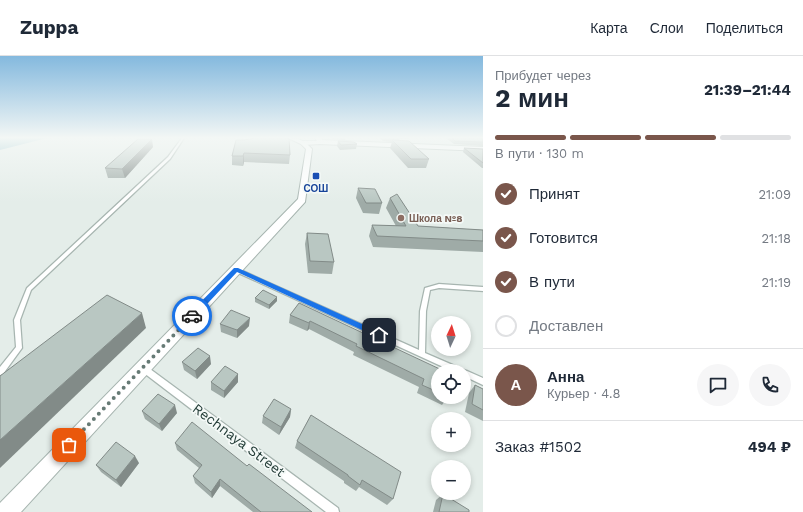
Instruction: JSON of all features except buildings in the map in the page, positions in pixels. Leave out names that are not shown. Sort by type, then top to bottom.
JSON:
[{"type":"street","points":[[6,512],[302,200],[308,159]]},
{"type":"lane","points":[[0,372],[19,348],[17,320],[29,289],[169,159]]},
{"type":"lane","points":[[236,270],[444,364]]},
{"type":"lane","points":[[422,354],[426,289],[439,286],[483,289]]},
{"type":"lane","name":"Rechnaya Street","points":[[143,368],[334,512]]},
{"type":"lane","points":[[471,376],[483,382]]},
{"type":"way so far","points":[[69,445],[192,316]]},
{"type":"place","name":"СОШ","points":[[316,176]]},
{"type":"place","name":"Школа №8","points":[[401,218]]},
{"type":"route","points":[[192,316],[236,270],[379,335]]}]
